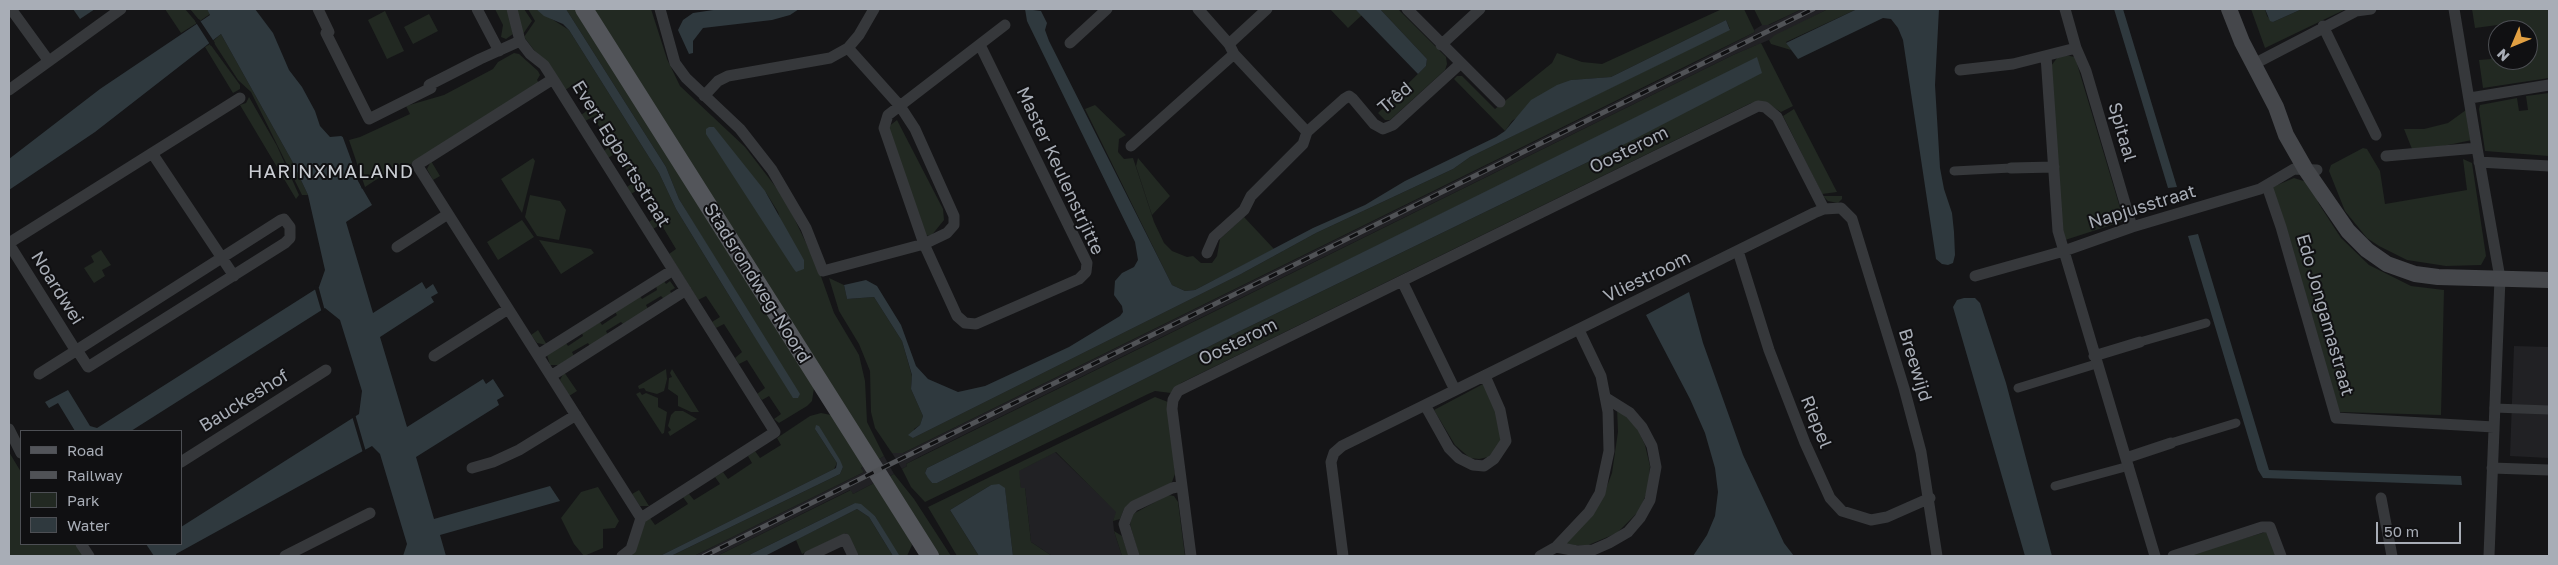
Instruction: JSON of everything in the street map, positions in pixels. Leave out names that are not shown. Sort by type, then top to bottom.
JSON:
[{"type":"main road","name":"Stadsrondweg-Noord","points":[[584,9],[930,556]]},
{"type":"main road","points":[[2229,9],[2242,42],[2276,107],[2292,126],[2312,170],[2334,201],[2336,212],[2348,231],[2367,250],[2387,264],[2415,274],[2549,280]]},
{"type":"street","points":[[11,9],[48,60]]},
{"type":"street","points":[[9,90],[121,9]]},
{"type":"street","points":[[318,9],[329,32],[326,33],[369,119],[431,88],[429,85],[520,41]]},
{"type":"street","points":[[477,9],[499,51]]},
{"type":"street","points":[[512,9],[520,41],[525,49],[544,65],[553,79]]},
{"type":"street","points":[[660,9],[675,63],[686,78],[740,129],[772,170],[806,228],[824,271],[924,244],[947,233],[954,225],[954,216],[915,129],[900,106],[848,48]]},
{"type":"street","points":[[704,96],[718,81],[728,76],[830,58],[848,48],[874,9]]},
{"type":"street","points":[[1070,43],[1107,9]]},
{"type":"street","points":[[1198,9],[1231,49],[1307,132]]},
{"type":"street","points":[[1131,146],[1231,49],[1267,9]]},
{"type":"street","points":[[1407,9],[1500,102]]},
{"type":"street","points":[[1441,45],[1480,9]]},
{"type":"street","name":"Spitaal","points":[[2065,9],[2076,48],[2086,71],[2132,227]]},
{"type":"street","points":[[2254,64],[2323,26],[2356,11],[2371,9]]},
{"type":"street","points":[[2454,9],[2465,83],[2470,98],[2479,162],[2500,278],[2489,556]]},
{"type":"street","points":[[924,244],[884,128],[888,116],[1005,25]]},
{"type":"street","points":[[2323,26],[2376,135]]},
{"type":"street","name":"Master Keulenstrjitte","points":[[924,244],[957,316],[965,323],[976,324],[1079,279],[1086,272],[1087,263],[980,45]]},
{"type":"street","points":[[1960,70],[2013,64],[2076,48]]},
{"type":"street","points":[[2046,56],[2058,231],[2155,556]]},
{"type":"street","name":"Trêd","points":[[1207,253],[1214,237],[1244,210],[1251,196],[1303,144],[1307,132],[1349,96],[1374,124],[1383,129],[1393,125],[1461,63]]},
{"type":"street","name":"Evert Egbertsstraat","points":[[553,79],[776,432],[641,518],[448,214],[417,165],[553,79]]},
{"type":"street","points":[[2470,98],[2549,85]]},
{"type":"street","points":[[9,244],[240,98]]},
{"type":"street","name":"Oosterom","points":[[1190,556],[1172,409],[1173,400],[1178,392],[1758,106],[1772,111],[1777,117],[1824,209]]},
{"type":"street","points":[[2386,156],[2477,148]]},
{"type":"street","points":[[39,374],[222,258],[281,220],[286,221],[291,231],[288,241],[234,276],[222,258],[152,152]]},
{"type":"street","points":[[2479,162],[2549,166]]},
{"type":"street","points":[[1954,171],[2054,167]]},
{"type":"street","name":"Napjusstraat","points":[[1975,276],[2064,251],[2132,227],[2267,186],[2294,169],[2312,170]]},
{"type":"street","name":"Edo Jongamastraat","points":[[2267,186],[2281,227],[2336,418],[2494,427]]},
{"type":"street","name":"Breewijd","points":[[1824,209],[1841,208],[1852,219],[1904,388],[1921,452],[1938,556]]},
{"type":"street","name":"Vliestroom","points":[[1343,556],[1331,462],[1334,453],[1342,446],[1824,209]]},
{"type":"street","points":[[397,247],[448,214]]},
{"type":"street","name":"Noardwei","points":[[9,244],[88,367],[234,276]]},
{"type":"street","name":"Riepel","points":[[1738,251],[1769,350],[1805,443],[1830,498],[1842,511],[1871,520],[1887,517],[1930,498]]},
{"type":"street","points":[[538,355],[673,270]]},
{"type":"street","points":[[1402,281],[1455,390]]},
{"type":"street","points":[[551,376],[686,290]]},
{"type":"street","points":[[434,356],[508,309]]},
{"type":"street","points":[[2018,388],[2140,342],[2206,323]]},
{"type":"street","points":[[1540,556],[1556,547],[1583,520],[1600,493],[1609,451],[1606,398],[1601,376],[1579,330]]},
{"type":"street","name":"Bauckeshof","points":[[182,461],[326,370]]},
{"type":"street","points":[[1425,405],[1449,448],[1466,462],[1484,466],[1494,459],[1506,441],[1500,410],[1484,376]]},
{"type":"street","points":[[1556,547],[1577,551],[1593,550],[1609,543],[1628,532],[1640,518],[1650,500],[1656,468],[1652,446],[1642,428],[1630,413],[1606,398]]},
{"type":"street","points":[[2494,408],[2549,410]]},
{"type":"street","points":[[472,468],[486,465],[518,450],[576,416]]},
{"type":"street","points":[[2054,486],[2127,462],[2171,443],[2236,423]]},
{"type":"street","points":[[9,429],[20,451]]},
{"type":"street","points":[[2492,468],[2549,470]]},
{"type":"street","points":[[1134,556],[1124,524],[1129,511],[1134,506],[1172,488],[1182,486]]},
{"type":"street","points":[[2381,498],[2392,556]]},
{"type":"street","points":[[286,556],[370,513]]},
{"type":"street","points":[[622,556],[631,549],[641,518]]},
{"type":"street","points":[[2173,556],[2270,526],[2281,556]]},
{"type":"street","points":[[809,556],[845,539],[854,556]]},
{"type":"street","points":[[82,545],[89,556]]},
{"type":"shaded area","points":[[1802,9],[1828,9],[1769,40],[1733,55],[921,456],[906,464],[907,466],[902,469],[892,453],[903,453],[1686,67],[1755,32],[1754,30],[1762,25],[1769,25]]},
{"type":"shaded area","points":[[2514,346],[2549,347],[2549,458],[2510,456]]},
{"type":"shaded area","points":[[1055,452],[1117,512],[1113,521],[1114,531],[1122,556],[1052,556],[1031,542],[1025,488],[1021,488],[1018,471]]},
{"type":"shaded area","points":[[884,456],[894,474],[888,477],[878,460]]},
{"type":"shaded area","points":[[866,465],[876,482],[853,494],[850,490],[717,556],[694,556],[864,472],[861,468]]},
{"type":"green space","points":[[165,9],[185,9],[197,23],[181,33]]},
{"type":"green space","points":[[190,9],[207,9],[210,14],[200,21]]},
{"type":"green space","points":[[495,9],[506,9],[509,13],[513,34],[506,39],[501,37],[503,25]]},
{"type":"green space","points":[[517,9],[524,9],[532,21],[523,34]]},
{"type":"green space","points":[[528,9],[536,9],[569,30],[659,173],[676,209],[749,328],[799,397],[679,199],[666,167],[566,9],[577,9],[814,388],[812,401],[807,406],[779,423],[774,419],[781,414],[769,396],[762,400],[757,394],[765,388],[747,360],[739,364],[735,358],[742,352],[724,324],[716,328],[712,322],[720,317],[706,296],[698,300],[669,254],[676,249],[661,224],[653,229],[649,222],[656,217],[639,189],[631,194],[627,187],[634,182],[616,153],[608,158],[604,151],[611,145],[593,117],[585,121],[581,115],[588,110],[573,85],[565,90],[524,37],[535,21]]},
{"type":"green space","points":[[590,9],[651,9],[667,59],[680,86],[745,147],[785,199],[818,268],[834,313],[859,355],[865,381],[867,422],[884,456],[878,460]],"holes":[[[765,191],[778,212],[796,272]]]},
{"type":"green space","points":[[1330,9],[1355,9],[1362,15],[1348,28]]},
{"type":"green space","points":[[1380,9],[1398,9],[1446,57],[1447,64],[1445,70],[1390,120],[1385,120],[1378,113],[1426,66],[1427,59]]},
{"type":"green space","points":[[1722,9],[1744,9],[1755,32],[903,453],[892,453],[875,428],[871,412],[870,371],[859,344],[839,311],[829,278],[844,285],[847,299],[874,297],[902,341],[912,376],[911,389],[923,416],[920,425],[914,429],[913,438],[1241,274],[1316,233],[1453,169],[1470,157],[1730,29],[1726,20],[1611,77],[1572,80],[1512,121],[1505,131],[1454,79],[1457,76],[1462,76],[1495,109],[1552,63],[1557,53],[1582,62],[1602,64]]},
{"type":"green space","points":[[1754,9],[1802,9],[1768,25],[1762,25]]},
{"type":"green space","points":[[1828,9],[1857,9],[1786,42],[1791,50],[1771,44],[1769,40],[1775,35]]},
{"type":"green space","points":[[2251,9],[2265,9],[2267,16],[2273,22],[2302,9],[2346,9],[2265,48]]},
{"type":"green space","points":[[2472,9],[2549,9],[2549,78],[2483,88],[2479,60],[2488,59],[2488,70],[2538,70],[2538,20],[2488,20],[2488,26],[2475,28]]},
{"type":"green space","points":[[385,11],[404,51],[387,59],[368,20]]},
{"type":"green space","points":[[429,14],[438,31],[413,44],[404,27]]},
{"type":"green space","points":[[221,34],[292,161],[308,195],[302,195],[251,92],[238,80],[213,41]]},
{"type":"green space","points":[[1761,43],[1793,106],[1781,112],[1765,102],[1751,103],[1181,383],[1171,393],[1155,391],[1148,394],[925,502],[911,487],[902,469],[907,466],[906,464],[1733,55]],"holes":[[[1757,58],[1623,145],[1236,333],[937,483],[932,483],[925,473],[927,468]]]},
{"type":"green space","points":[[210,44],[240,85],[240,89],[233,93],[205,47]]},
{"type":"green space","points":[[514,53],[519,54],[538,71],[540,75],[537,80],[539,83],[398,172],[394,168],[365,187],[349,140],[360,137],[410,114],[406,106],[444,95],[493,69],[498,62]]},
{"type":"green space","points":[[2065,55],[2075,57],[2124,221],[2062,241],[2051,66],[2057,58]]},
{"type":"green space","points":[[2549,93],[2549,156],[2485,151],[2480,105],[2517,98],[2519,111],[2528,110],[2526,96]]},
{"type":"green space","points":[[249,97],[277,146],[299,195],[296,199],[240,105],[246,103]]},
{"type":"green space","points":[[1095,105],[1126,135],[1119,139],[1118,152],[1124,159],[1133,158],[1154,222],[1164,243],[1172,251],[1187,257],[1193,256],[1201,263],[1212,263],[1217,256],[1220,239],[1244,217],[1274,249],[1195,290],[1185,291],[1172,285],[1085,109]]},
{"type":"green space","points":[[1794,109],[1837,192],[1822,194],[1783,116]]},
{"type":"green space","points":[[2466,110],[2472,140],[2424,150],[2412,149],[2404,129],[2424,129],[2448,123]]},
{"type":"green space","points":[[897,120],[943,209],[944,220],[931,236],[923,235],[888,127]]},
{"type":"green space","points":[[2363,148],[2367,149],[2380,171],[2385,204],[2467,190],[2463,159],[2472,163],[2486,256],[2481,265],[2446,266],[2407,260],[2367,238],[2345,211],[2329,171],[2331,165]]},
{"type":"green space","points":[[533,158],[535,161],[522,213],[501,179]]},
{"type":"green space","points":[[1138,158],[1170,196],[1152,215],[1136,166]]},
{"type":"green space","points":[[431,161],[440,176],[433,180],[427,169]]},
{"type":"green space","points":[[2294,178],[2310,183],[2319,204],[2341,238],[2369,265],[2411,286],[2444,290],[2441,415],[2339,412],[2270,188]]},
{"type":"green space","points":[[530,195],[560,201],[566,210],[559,240],[537,236],[525,217]]},
{"type":"green space","points":[[1823,196],[1842,196],[1842,199],[1838,203],[1828,201]]},
{"type":"green space","points":[[522,220],[534,237],[498,260],[487,242]]},
{"type":"green space","points":[[539,240],[591,249],[594,253],[561,274]]},
{"type":"green space","points":[[101,250],[111,265],[102,270],[105,276],[94,283],[84,268],[94,262],[91,256]]},
{"type":"green space","points":[[664,281],[666,284],[670,281],[675,288],[670,291],[672,294],[664,299],[661,296],[646,305],[648,309],[624,325],[621,322],[606,331],[608,335],[590,346],[588,343],[572,352],[574,356],[559,365],[550,365],[547,355],[566,343],[568,346],[583,336],[582,333],[600,322],[602,325],[617,315],[615,312],[640,296],[642,299],[657,290],[656,286]]},
{"type":"green space","points":[[538,330],[547,345],[537,343],[531,335]]},
{"type":"green space","points":[[666,369],[667,379],[664,391],[657,394],[646,391],[644,388],[639,389],[638,386]]},
{"type":"green space","points":[[672,369],[699,412],[691,412],[678,406],[678,396],[668,389],[669,378],[672,377],[670,373]]},
{"type":"green space","points":[[564,372],[577,391],[569,396],[560,380]]},
{"type":"green space","points":[[1485,383],[1496,408],[1501,441],[1496,450],[1488,457],[1470,458],[1455,445],[1434,410]]},
{"type":"green space","points":[[640,392],[642,395],[646,393],[658,398],[658,407],[667,412],[664,433],[662,434],[636,394]]},
{"type":"green space","points":[[1155,397],[1168,402],[1175,474],[1172,482],[1124,509],[1120,519],[1113,521],[1116,512],[1056,452],[1019,471],[1021,488],[1025,488],[1031,542],[1052,556],[1013,556],[1005,489],[991,485],[950,510],[979,556],[957,556],[928,507]]},
{"type":"green space","points":[[1617,408],[1636,426],[1645,445],[1650,466],[1648,490],[1639,511],[1617,533],[1586,546],[1564,544],[1604,494],[1612,473],[1618,432]]},
{"type":"green space","points":[[675,411],[683,411],[697,419],[670,436],[668,432],[671,430],[668,426],[671,415]]},
{"type":"green space","points":[[821,413],[831,415],[866,465],[861,468],[864,472],[694,556],[671,556],[840,474],[843,467],[815,429],[837,463],[834,469],[660,556],[632,556],[644,522],[650,518],[655,525],[688,504],[683,497],[689,494],[694,500],[720,484],[715,477],[723,472],[728,479],[752,463],[748,456],[755,451],[760,458],[781,445],[777,438],[810,416]]},
{"type":"green space","points":[[9,452],[20,470],[20,545],[77,545],[84,556],[9,556]]},
{"type":"green space","points":[[894,474],[914,499],[951,556],[938,556],[888,477]]},
{"type":"green space","points":[[876,482],[912,539],[910,540],[912,545],[907,556],[898,556],[875,516],[855,503],[747,556],[717,556],[851,490],[853,494]]},
{"type":"green space","points":[[598,487],[619,521],[615,528],[603,529],[603,548],[584,556],[574,544],[561,518],[581,492]]},
{"type":"green space","points":[[639,490],[649,506],[640,506],[632,494]]},
{"type":"green space","points":[[1168,495],[1174,496],[1178,502],[1185,556],[1139,556],[1130,524],[1133,514]]},
{"type":"green space","points":[[857,509],[869,517],[893,556],[859,556],[846,533],[802,554],[796,540]]},
{"type":"green space","points":[[1114,531],[1122,536],[1129,556],[1122,556]]},
{"type":"green space","points":[[2269,531],[2277,556],[2184,556]]},
{"type":"water","points":[[73,9],[95,9],[80,19]]},
{"type":"water","points":[[207,9],[255,9],[273,33],[289,70],[302,87],[315,111],[320,126],[330,137],[341,136],[345,138],[358,181],[372,205],[346,222],[373,313],[422,282],[426,289],[433,284],[438,293],[431,297],[434,302],[380,337],[407,427],[483,379],[486,384],[493,379],[504,396],[497,400],[499,405],[416,457],[434,519],[550,486],[560,501],[440,535],[446,556],[403,556],[407,544],[380,454],[372,446],[176,554],[176,556],[154,556],[147,545],[182,545],[182,526],[359,414],[362,391],[340,320],[325,308],[133,430],[74,430],[58,403],[49,408],[45,402],[68,390],[90,426],[97,428],[319,287],[325,270],[308,195],[292,161],[221,34],[95,132],[9,190],[9,159],[100,89],[210,15]]},
{"type":"water","points":[[536,9],[566,9],[666,167],[679,199],[800,394],[798,398],[793,398],[749,328],[676,209],[659,173],[569,30],[563,24],[544,16]]},
{"type":"water","points":[[720,9],[799,9],[790,15],[772,20],[703,28],[693,41],[693,53],[689,54],[678,30],[683,20],[693,13]]},
{"type":"water","points":[[1025,9],[1041,11],[1047,23],[1045,30],[1049,41],[1172,285],[1185,291],[1195,290],[1313,228],[1365,205],[1405,181],[1496,137],[1505,131],[1531,100],[1557,85],[1571,80],[1611,77],[1726,20],[1730,30],[1470,157],[1453,169],[1316,233],[1241,274],[913,438],[908,435],[920,425],[923,416],[911,389],[912,375],[902,341],[874,297],[847,299],[844,285],[866,280],[877,286],[901,325],[916,366],[928,379],[958,392],[985,386],[1069,347],[1120,316],[1123,312],[1122,306],[1114,295],[1115,281],[1122,273],[1134,267],[1138,260],[1135,242],[1027,21]]},
{"type":"water","points":[[1355,9],[1380,9],[1427,59],[1426,66],[1418,74]]},
{"type":"water","points":[[1857,9],[1939,9],[1935,85],[1940,168],[1944,189],[1952,213],[1955,255],[1953,263],[1948,265],[1942,264],[1936,259],[1903,40],[1898,28],[1891,19],[1883,18],[1798,59],[1786,43]]},
{"type":"water","points":[[2114,9],[2123,9],[2177,187],[2168,188]]},
{"type":"water","points":[[2265,9],[2302,9],[2273,22],[2270,21]]},
{"type":"water","points":[[1757,57],[1762,73],[1623,145],[1236,333],[937,483],[932,483],[925,473],[927,468]]},
{"type":"water","points":[[714,127],[765,191],[804,260],[804,269],[796,272],[793,268],[706,134],[706,129]]},
{"type":"water","points":[[2198,234],[2269,470],[2461,476],[2462,485],[2263,478],[2258,470],[2188,236]]},
{"type":"water","points":[[1689,292],[1703,343],[1743,455],[1784,543],[1794,556],[1693,556],[1707,535],[1715,516],[1718,492],[1715,468],[1705,433],[1690,399],[1646,315]]},
{"type":"water","points":[[1975,298],[1980,303],[2006,383],[2052,556],[2025,556],[1953,307],[1957,300]]},
{"type":"water","points":[[816,425],[819,426],[840,460],[843,467],[840,474],[671,556],[660,556],[836,468],[837,463],[815,429]]},
{"type":"water","points":[[999,484],[1005,488],[1013,556],[979,556],[950,510],[991,485]]},
{"type":"water","points":[[855,503],[861,504],[875,516],[899,555],[893,556],[869,517],[857,509],[765,556],[747,556]]},
{"type":"pier","points":[[199,19],[215,43],[211,46],[195,21]]},
{"type":"pier","points":[[342,135],[347,137],[364,187],[362,189]]},
{"type":"pier","points":[[318,285],[325,311],[322,313],[314,286]]},
{"type":"pier","points":[[355,414],[366,452],[363,453],[352,416]]},
{"type":"railway","points":[[704,556],[1813,9]]},
{"type":"district","name":"HARINXMALAND","points":[[331,172]]}]
